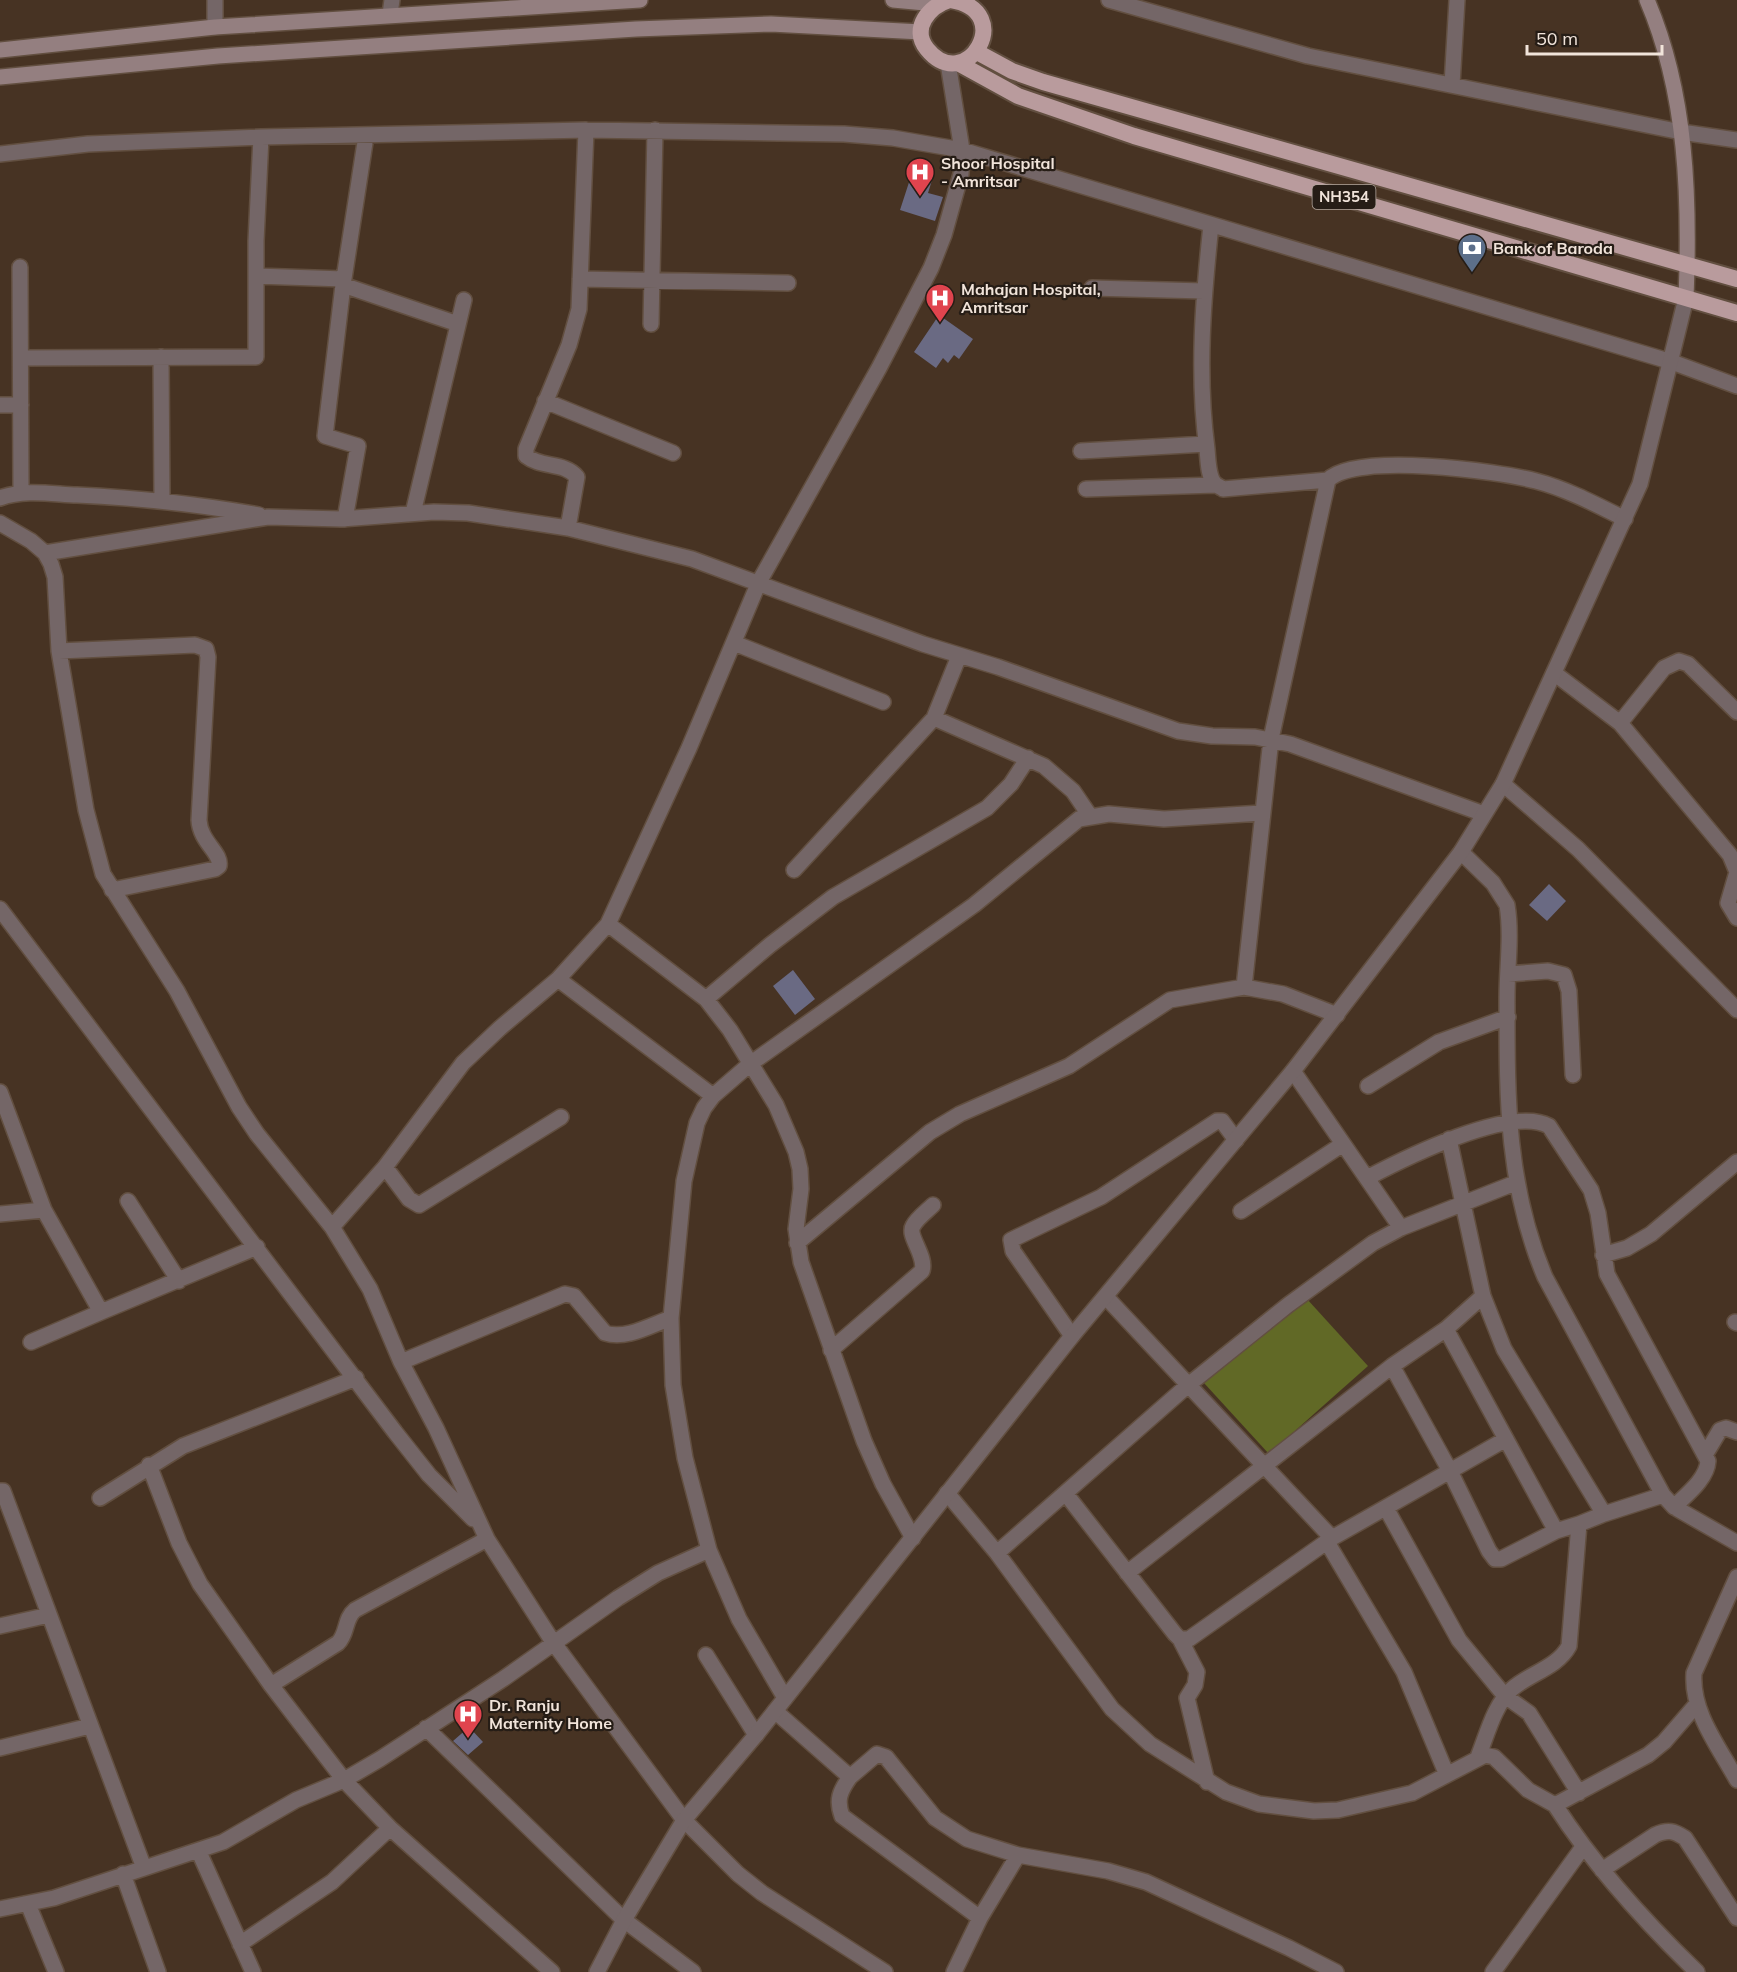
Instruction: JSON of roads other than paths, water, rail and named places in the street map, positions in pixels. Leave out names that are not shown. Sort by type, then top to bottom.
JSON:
[{"type":"highway","points":[[921,32],[928,12],[953,1],[976,11],[983,24],[983,39],[977,52],[953,63]]},
{"type":"highway","name":"NH354","points":[[921,32],[924,46],[934,57],[953,63],[1018,96],[1134,136],[1737,313]]},
{"type":"highway","name":"NH354","points":[[977,52],[1042,82],[1737,279]]},
{"type":"main road","points":[[0,50],[391,7],[640,0]]},
{"type":"main road","points":[[893,0],[953,1]]},
{"type":"main road","points":[[1647,0],[1663,38],[1681,132],[1687,265],[1686,298]]},
{"type":"main road","points":[[0,77],[218,56],[636,28],[771,24],[921,32]]},
{"type":"street","points":[[215,0],[215,27]]},
{"type":"street","points":[[1109,0],[1308,56],[1681,132],[1737,140]]},
{"type":"street","points":[[1452,85],[1457,0]]},
{"type":"street","points":[[332,1227],[385,1167],[463,1063],[558,979],[608,924],[644,850],[759,582],[879,368],[931,268],[956,194],[962,150],[953,63]]},
{"type":"street","points":[[568,528],[577,477],[572,471],[533,461],[526,456],[528,441],[575,328],[580,279],[586,130]]},
{"type":"street","points":[[0,154],[88,144],[261,136],[586,130],[844,134],[893,138],[962,150],[1672,362],[1737,386]]},
{"type":"street","points":[[651,324],[655,130]]},
{"type":"street","points":[[345,519],[358,446],[325,436],[343,282],[366,135]]},
{"type":"street","points":[[21,358],[256,357],[256,276],[261,136]]},
{"type":"street","points":[[1211,225],[1204,291],[1202,362],[1206,444],[1211,476],[1216,485],[1223,489],[1328,480],[1341,470],[1430,466],[1472,470],[1538,481],[1584,498],[1625,519]]},
{"type":"street","points":[[20,267],[21,492]]},
{"type":"street","points":[[256,276],[343,282],[458,324]]},
{"type":"street","points":[[580,279],[788,283]]},
{"type":"street","points":[[1092,288],[1204,291]]},
{"type":"street","points":[[597,1972],[624,1920],[684,1820],[775,1712],[1072,1336],[1293,1071],[1461,852],[1503,784],[1640,484],[1686,298]]},
{"type":"street","points":[[413,513],[464,300]]},
{"type":"street","points":[[161,357],[162,500]]},
{"type":"street","points":[[545,401],[673,453]]},
{"type":"street","points":[[0,405],[21,405]]},
{"type":"street","points":[[1081,451],[1206,444]]},
{"type":"street","points":[[1244,987],[1271,739],[1328,480]]},
{"type":"street","points":[[1086,489],[1216,485]]},
{"type":"street","points":[[0,498],[21,492],[162,500],[268,517],[345,519],[413,513],[468,513],[568,528],[666,550],[959,656],[1178,731],[1212,736],[1271,739],[1327,755],[1484,814]]},
{"type":"street","points":[[45,553],[268,517]]},
{"type":"street","points":[[0,523],[31,541],[45,553],[55,577],[59,651],[86,810],[97,857],[112,890],[177,991],[239,1107],[257,1134],[332,1227],[370,1289],[401,1362],[436,1428],[487,1539],[553,1642],[684,1820],[738,1874],[762,1893],[885,1972]]},
{"type":"street","points":[[734,643],[883,702]]},
{"type":"street","points":[[59,651],[195,645],[206,648],[208,657],[199,820],[201,835],[218,856],[219,866],[215,869],[112,890]]},
{"type":"street","points":[[794,870],[934,718],[959,656]]},
{"type":"street","points":[[1620,723],[1664,668],[1679,661],[1688,664],[1737,712]]},
{"type":"street","points":[[1554,673],[1620,723],[1730,855],[1737,872],[1728,903],[1737,918]]},
{"type":"street","points":[[934,718],[1044,766],[1073,791],[1090,816]]},
{"type":"street","points":[[706,999],[770,945],[833,897],[987,808],[1011,784],[1028,758]]},
{"type":"street","points":[[1503,784],[1578,849],[1737,1010]]},
{"type":"street","points":[[785,1698],[739,1619],[709,1550],[685,1458],[673,1385],[670,1318],[684,1181],[697,1123],[713,1096],[750,1064],[974,905],[1069,826],[1090,816],[1109,814],[1164,819],[1262,813]]},
{"type":"street","points":[[1461,852],[1493,883],[1507,905],[1509,1124],[1515,1183],[1531,1244],[1545,1277],[1663,1495],[1674,1507],[1737,1543]]},
{"type":"street","points":[[0,909],[429,1475],[479,1525]]},
{"type":"street","points":[[608,924],[706,999],[730,1030],[776,1105],[796,1152],[801,1189],[797,1243],[801,1262],[874,1465],[913,1538]]},
{"type":"street","points":[[1508,974],[1548,971],[1564,975],[1569,991],[1573,1075]]},
{"type":"street","points":[[558,979],[713,1096]]},
{"type":"street","points":[[797,1243],[930,1132],[951,1118],[1069,1066],[1170,1000],[1244,987],[1283,994],[1337,1014]]},
{"type":"street","points":[[1368,1086],[1439,1042],[1508,1017]]},
{"type":"street","points":[[1293,1071],[1401,1228]]},
{"type":"street","points":[[0,1092],[3,1111],[44,1210],[101,1312]]},
{"type":"street","points":[[385,1167],[409,1199],[419,1205],[561,1117]]},
{"type":"street","points":[[1072,1336],[1013,1251],[1011,1240],[1101,1197],[1217,1121],[1222,1122],[1236,1140]]},
{"type":"street","points":[[1367,1178],[1449,1139],[1509,1124],[1541,1122],[1554,1134],[1591,1190],[1598,1213],[1603,1255],[1612,1285],[1705,1455],[1707,1469],[1674,1507]]},
{"type":"street","points":[[1449,1139],[1483,1296],[1504,1349],[1604,1514]]},
{"type":"street","points":[[1241,1211],[1343,1144]]},
{"type":"street","points":[[1603,1255],[1627,1248],[1651,1234],[1737,1162]]},
{"type":"street","points":[[997,1553],[1187,1386],[1288,1305],[1373,1244],[1401,1228],[1464,1201],[1515,1183]]},
{"type":"street","points":[[128,1201],[179,1281]]},
{"type":"street","points":[[831,1350],[922,1270],[924,1260],[912,1231],[913,1226],[933,1205]]},
{"type":"street","points":[[0,1214],[44,1210]]},
{"type":"street","points":[[32,1342],[257,1248]]},
{"type":"street","points":[[401,1362],[565,1294],[573,1296],[605,1333],[612,1335],[624,1335],[670,1318]]},
{"type":"street","points":[[1127,1573],[1392,1365],[1446,1329],[1483,1296]]},
{"type":"street","points":[[1106,1298],[1187,1386],[1265,1465],[1329,1540],[1404,1672],[1447,1775]]},
{"type":"street","points":[[1446,1329],[1556,1532]]},
{"type":"street","points":[[1392,1365],[1494,1559],[1501,1559],[1556,1532],[1663,1495]]},
{"type":"street","points":[[100,1498],[149,1465],[205,1436],[356,1378]]},
{"type":"street","points":[[1705,1455],[1720,1430],[1726,1428],[1737,1432]]},
{"type":"street","points":[[1180,1639],[1197,1636],[1329,1540],[1506,1440]]},
{"type":"street","points":[[149,1465],[179,1544],[200,1584],[271,1685],[344,1780],[390,1828],[552,1972]]},
{"type":"street","points":[[1,1487],[144,1868]]},
{"type":"street","points":[[947,1493],[997,1553],[1112,1709],[1150,1744],[1207,1782],[1226,1792],[1259,1804],[1288,1809],[1338,1810],[1412,1793],[1478,1757],[1494,1757],[1528,1790],[1555,1805],[1582,1847],[1661,1937],[1697,1972]]},
{"type":"street","points":[[1066,1494],[1180,1639],[1197,1672],[1195,1685],[1187,1698],[1207,1782]]},
{"type":"street","points":[[1386,1508],[1459,1640],[1505,1696],[1529,1713],[1579,1793]]},
{"type":"street","points":[[1478,1757],[1505,1696],[1513,1688],[1556,1662],[1569,1646],[1579,1524]]},
{"type":"street","points":[[271,1685],[338,1643],[346,1633],[348,1620],[356,1610],[487,1539]]},
{"type":"street","points":[[0,1909],[76,1892],[123,1874],[199,1852],[223,1842],[307,1794],[344,1780],[503,1679],[553,1642],[658,1573],[709,1550]]},
{"type":"street","points":[[1737,1577],[1731,1607],[1694,1673],[1693,1689],[1696,1705],[1737,1780]]},
{"type":"street","points":[[0,1626],[49,1615]]},
{"type":"street","points":[[706,1655],[756,1735]]},
{"type":"street","points":[[1555,1805],[1648,1755],[1664,1742],[1696,1705]]},
{"type":"street","points":[[775,1712],[849,1777]]},
{"type":"street","points":[[0,1748],[90,1726]]},
{"type":"street","points":[[426,1728],[624,1920],[693,1972]]},
{"type":"street","points":[[980,1918],[842,1816],[838,1799],[841,1790],[849,1777],[869,1758],[877,1754],[886,1757],[935,1818],[949,1830],[978,1843],[1018,1855],[1108,1871],[1146,1882],[1336,1972]]},
{"type":"street","points":[[240,1944],[332,1882],[390,1828]]},
{"type":"street","points":[[1602,1870],[1655,1834],[1665,1830],[1674,1831],[1685,1838],[1737,1918]]},
{"type":"street","points":[[1493,1972],[1582,1847]]},
{"type":"street","points":[[199,1852],[253,1972]]},
{"type":"street","points":[[954,1972],[980,1918],[1018,1855]]},
{"type":"street","points":[[123,1874],[158,1972]]},
{"type":"street","points":[[27,1904],[56,1972]]},
{"type":"place","name":"Shoor Hospital - Amritsar","points":[[920,198]]},
{"type":"place","name":"Bank of Baroda","points":[[1472,274]]},
{"type":"place","name":"Mahajan Hospital, Amritsar","points":[[940,324]]},
{"type":"place","name":"Dr. Ranju Maternity Home","points":[[468,1740]]}]
